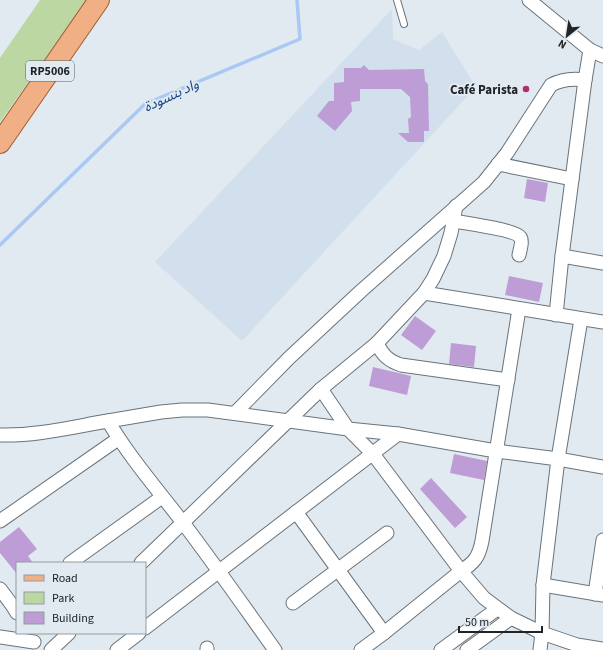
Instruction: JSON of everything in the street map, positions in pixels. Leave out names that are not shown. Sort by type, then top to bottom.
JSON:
[{"type":"main road","name":"RP5006","points":[[0,143],[99,0]]},
{"type":"street","points":[[530,0],[590,50],[603,56]]},
{"type":"street","points":[[556,315],[584,80],[590,50]]},
{"type":"street","points":[[235,414],[294,353],[361,291],[484,182],[514,142],[551,85],[570,79],[584,80]]},
{"type":"street","points":[[498,164],[572,179]]},
{"type":"street","points":[[142,562],[287,420],[321,389],[377,343],[424,293],[442,262],[456,206]]},
{"type":"street","points":[[453,221],[516,234],[521,240],[519,255]]},
{"type":"street","points":[[562,256],[603,263]]},
{"type":"street","points":[[424,293],[603,322]]},
{"type":"street","points":[[361,650],[474,562],[480,551],[518,309]]},
{"type":"street","points":[[540,650],[542,633],[542,585],[558,459],[581,319]]},
{"type":"street","points":[[377,343],[382,353],[388,359],[401,365],[508,380]]},
{"type":"street","points":[[321,389],[348,429],[373,454],[461,572],[480,594],[497,609],[511,618],[542,633],[577,645],[603,649]]},
{"type":"street","points":[[0,435],[48,432],[161,412],[208,410],[348,429],[398,434],[496,451],[558,459],[603,467]]},
{"type":"street","points":[[108,421],[118,438],[183,523],[275,650]]},
{"type":"street","points":[[146,627],[398,434]]},
{"type":"street","points":[[0,521],[118,438]]},
{"type":"street","points":[[71,562],[162,497]]},
{"type":"street","points":[[296,512],[384,633]]},
{"type":"street","points":[[293,603],[387,533]]},
{"type":"street","points":[[542,585],[599,595],[603,540]]},
{"type":"street","points":[[0,589],[12,606]]},
{"type":"street","points":[[441,650],[497,609]]},
{"type":"street","points":[[467,650],[511,618]]},
{"type":"street","points":[[51,650],[68,634]]},
{"type":"street","points":[[117,650],[138,634]]},
{"type":"street","points":[[0,637],[34,642]]},
{"type":"lane","points":[[397,0],[404,24]]},
{"type":"shaded area","points":[[392,9],[393,39],[419,50],[442,32],[476,87],[242,341],[155,262]]},
{"type":"green space","points":[[40,0],[87,0],[0,122],[0,58]]},
{"type":"building","points":[[364,65],[369,70],[424,69],[425,81],[428,84],[429,131],[424,131],[424,142],[408,142],[398,133],[409,133],[408,119],[411,117],[410,97],[401,89],[360,89],[360,101],[351,102],[352,111],[335,131],[317,116],[329,101],[334,101],[334,83],[344,82],[344,68],[361,68]]},
{"type":"building","points":[[527,179],[548,183],[545,202],[524,198]]},
{"type":"building","points":[[509,276],[543,283],[539,302],[505,295]]},
{"type":"building","points":[[415,316],[436,331],[422,350],[401,335]]},
{"type":"building","points":[[451,343],[476,346],[474,367],[449,364]]},
{"type":"building","points":[[373,367],[411,376],[407,395],[369,386]]},
{"type":"building","points":[[454,454],[487,461],[484,480],[450,473]]},
{"type":"building","points":[[431,478],[467,517],[455,528],[420,489]]},
{"type":"building","points":[[19,527],[37,549],[28,556],[32,562],[16,562],[16,573],[0,553],[0,542]]},
{"type":"waterway","name":"واد بنسودة","points":[[0,245],[145,104],[300,39],[297,0]]},
{"type":"place","name":"Café Parista","points":[[526,89]]}]
